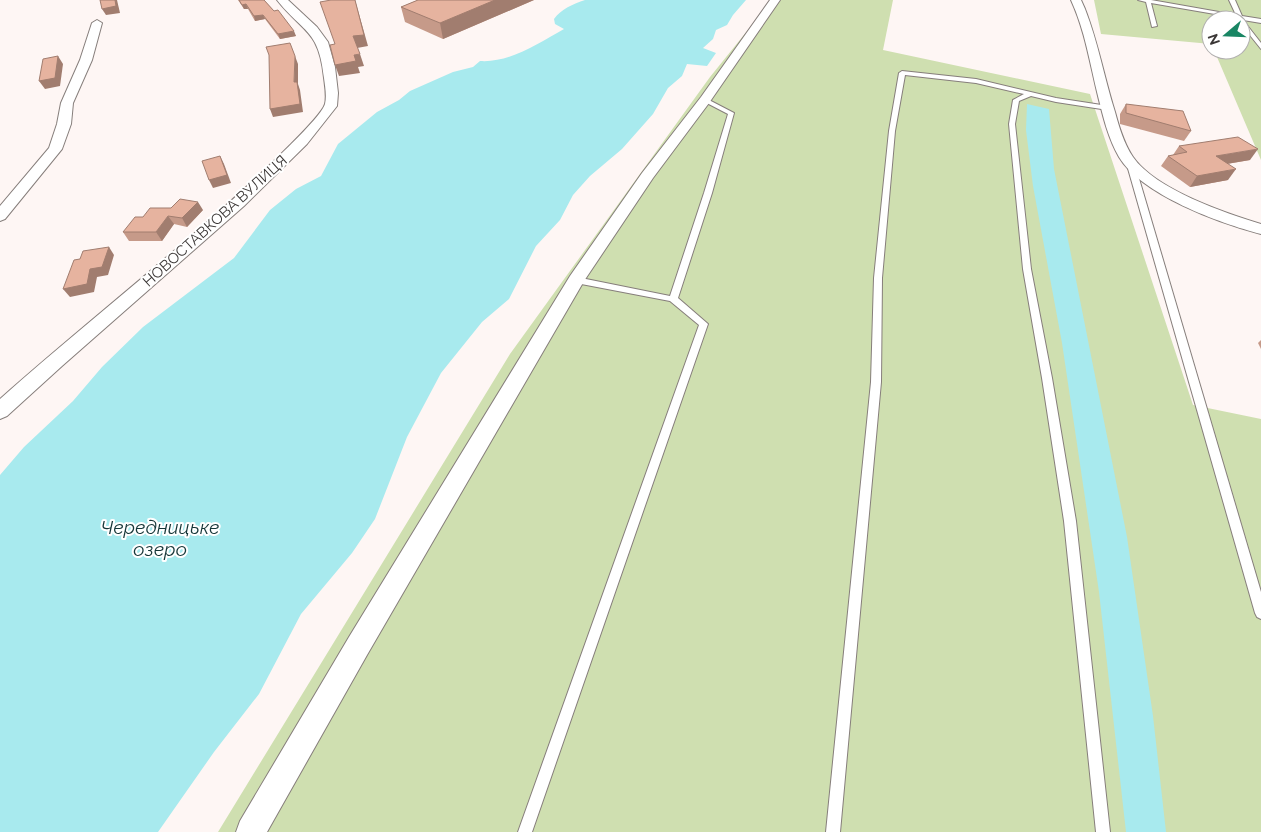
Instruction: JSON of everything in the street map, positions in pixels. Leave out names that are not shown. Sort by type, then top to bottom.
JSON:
[{"type":"street","name":"НОВОСТАВКОВА ВУЛИЦЯ","points":[[0,412],[56,361],[239,203],[302,141],[331,106],[332,93],[329,67],[322,42],[313,29],[282,0]]},
{"type":"street","points":[[252,832],[358,646],[576,280],[647,176],[705,100],[776,0]]},
{"type":"street","points":[[1076,0],[1118,141],[1131,165],[1174,193],[1237,222],[1261,229]]},
{"type":"street","points":[[0,216],[55,149],[64,124],[67,103],[86,60],[97,23]]},
{"type":"lane","points":[[1141,0],[1201,11]]},
{"type":"lane","points":[[1148,1],[1154,26]]},
{"type":"lane","points":[[1251,34],[1261,47]]},
{"type":"lane","points":[[833,832],[876,382],[878,278],[883,215],[892,131],[902,73],[976,81],[1031,94],[1108,108]]},
{"type":"lane","points":[[1031,94],[1016,100],[1012,124],[1027,269],[1070,521],[1103,832]]},
{"type":"lane","points":[[673,299],[708,192],[731,113],[705,100]]},
{"type":"lane","points":[[1131,165],[1261,613]]},
{"type":"lane","points":[[525,832],[704,324],[673,299],[576,280]]},
{"type":"green space","points":[[772,0],[893,0],[883,50],[1090,94],[1193,405],[1261,419],[1261,832],[218,832],[510,354],[710,77]]},
{"type":"green space","points":[[1094,0],[1261,0],[1261,160],[1218,60],[1251,60],[1251,10],[1201,10],[1201,43],[1101,34]]},
{"type":"water","name":"Чередницьке озеро","points":[[585,0],[746,0],[727,25],[716,30],[713,39],[703,48],[716,53],[707,66],[687,64],[682,76],[668,88],[653,114],[622,149],[590,176],[573,195],[560,220],[536,246],[509,299],[482,322],[441,373],[407,437],[375,519],[352,553],[301,614],[259,694],[214,752],[158,832],[0,832],[0,475],[24,447],[73,401],[102,367],[143,327],[234,258],[270,210],[296,189],[321,176],[338,144],[377,112],[399,100],[410,91],[453,72],[473,67],[480,61],[502,59],[534,46],[564,29],[555,24],[554,19],[560,12]]},
{"type":"water","points":[[1027,104],[1049,109],[1054,169],[1127,537],[1153,716],[1166,832],[1126,832],[1099,592],[1062,343],[1033,186],[1026,130]]},
{"type":"building","points":[[100,0],[115,0],[116,6],[102,9]]},
{"type":"building","points":[[239,0],[264,0],[274,11],[278,10],[294,31],[278,34],[263,15],[254,16],[246,4],[242,5]]},
{"type":"building","points":[[355,0],[364,35],[353,36],[360,54],[354,55],[356,61],[335,65],[330,45],[335,44],[320,2]]},
{"type":"building","points":[[418,0],[495,0],[440,23],[401,7]]},
{"type":"building","points":[[290,43],[295,56],[294,82],[297,82],[300,104],[270,109],[269,55],[266,47]]},
{"type":"building","points":[[58,56],[55,78],[39,81],[43,59]]},
{"type":"building","points":[[1126,104],[1183,111],[1191,131],[1126,113]]},
{"type":"building","points":[[1238,137],[1258,149],[1216,156],[1236,169],[1197,176],[1168,156],[1187,152],[1179,146]]},
{"type":"building","points":[[220,156],[227,175],[209,180],[202,161]]},
{"type":"building","points":[[180,199],[198,202],[182,218],[168,216],[156,232],[123,232],[135,217],[143,217],[150,208],[171,208]]},
{"type":"building","points":[[109,247],[102,267],[90,269],[87,284],[63,289],[74,260],[80,259],[83,251]]}]
